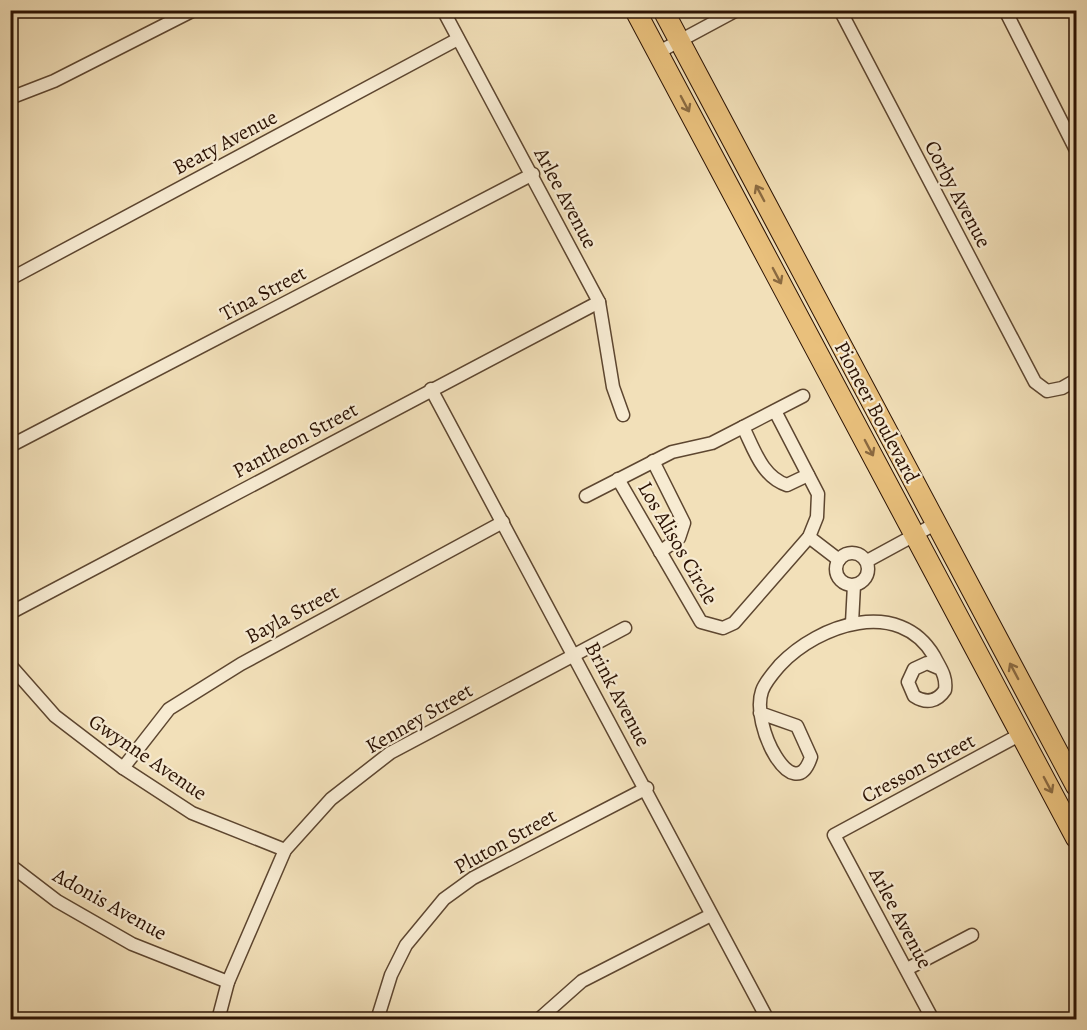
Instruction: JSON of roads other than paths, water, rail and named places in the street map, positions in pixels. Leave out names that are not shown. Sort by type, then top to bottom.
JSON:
[{"type":"main road","name":"Pioneer Boulevard","points":[[634,10],[1077,838]]},
{"type":"main road","name":"Pioneer Boulevard","points":[[663,10],[935,524],[1077,786]]},
{"type":"street","points":[[10,99],[64,77],[194,10]]},
{"type":"street","name":"Arlee Avenue","points":[[443,10],[599,302],[613,387],[623,415]]},
{"type":"street","points":[[657,53],[737,10]]},
{"type":"street","name":"Corby Avenue","points":[[840,10],[1035,382],[1047,391],[1062,388],[1077,380]]},
{"type":"street","points":[[1005,10],[1077,150]]},
{"type":"street","name":"Beaty Avenue","points":[[10,279],[458,39]]},
{"type":"street","name":"Tina Street","points":[[10,446],[532,174]]},
{"type":"street","name":"Pantheon Street","points":[[10,613],[599,302]]},
{"type":"street","name":"Brink Avenue","points":[[431,389],[575,654],[768,1020]]},
{"type":"street","name":"Los Alisos Circle","points":[[586,496],[672,452],[712,443],[803,396]]},
{"type":"street","name":"Los Alisos Circle","points":[[618,479],[701,622],[723,628],[734,624],[809,537],[817,517],[818,494],[775,411]]},
{"type":"street","points":[[743,427],[767,475],[787,485],[808,475]]},
{"type":"street","points":[[653,462],[684,523],[679,538],[660,552]]},
{"type":"street","name":"Bayla Street","points":[[123,768],[169,709],[241,664],[503,522]]},
{"type":"street","points":[[867,561],[935,524]]},
{"type":"street","points":[[809,537],[839,560]]},
{"type":"street","points":[[848,553],[859,554],[867,561],[868,572],[863,581],[854,585],[842,582],[836,572],[839,560],[848,553]]},
{"type":"street","points":[[852,623],[854,585]]},
{"type":"street","points":[[760,712],[797,726],[811,753],[805,769],[791,772],[780,764],[765,736],[760,712],[762,691],[787,658],[829,631],[852,623],[883,621],[908,629],[927,645],[941,669]]},
{"type":"street","name":"Kenney Street","points":[[218,1020],[228,982],[285,850],[331,799],[390,753],[625,628]]},
{"type":"street","name":"Gwynne Avenue","points":[[10,665],[55,716],[123,768],[192,813],[285,850]]},
{"type":"street","name":"Cresson Street","points":[[834,835],[1021,734]]},
{"type":"street","name":"Pluton Street","points":[[377,1020],[391,975],[406,945],[444,900],[473,878],[646,788]]},
{"type":"street","name":"Arlee Avenue","points":[[834,835],[933,1020]]},
{"type":"street","name":"Adonis Avenue","points":[[10,865],[57,901],[132,944],[228,982]]},
{"type":"street","points":[[538,1020],[582,981],[711,915]]},
{"type":"street","points":[[907,969],[972,935]]}]
